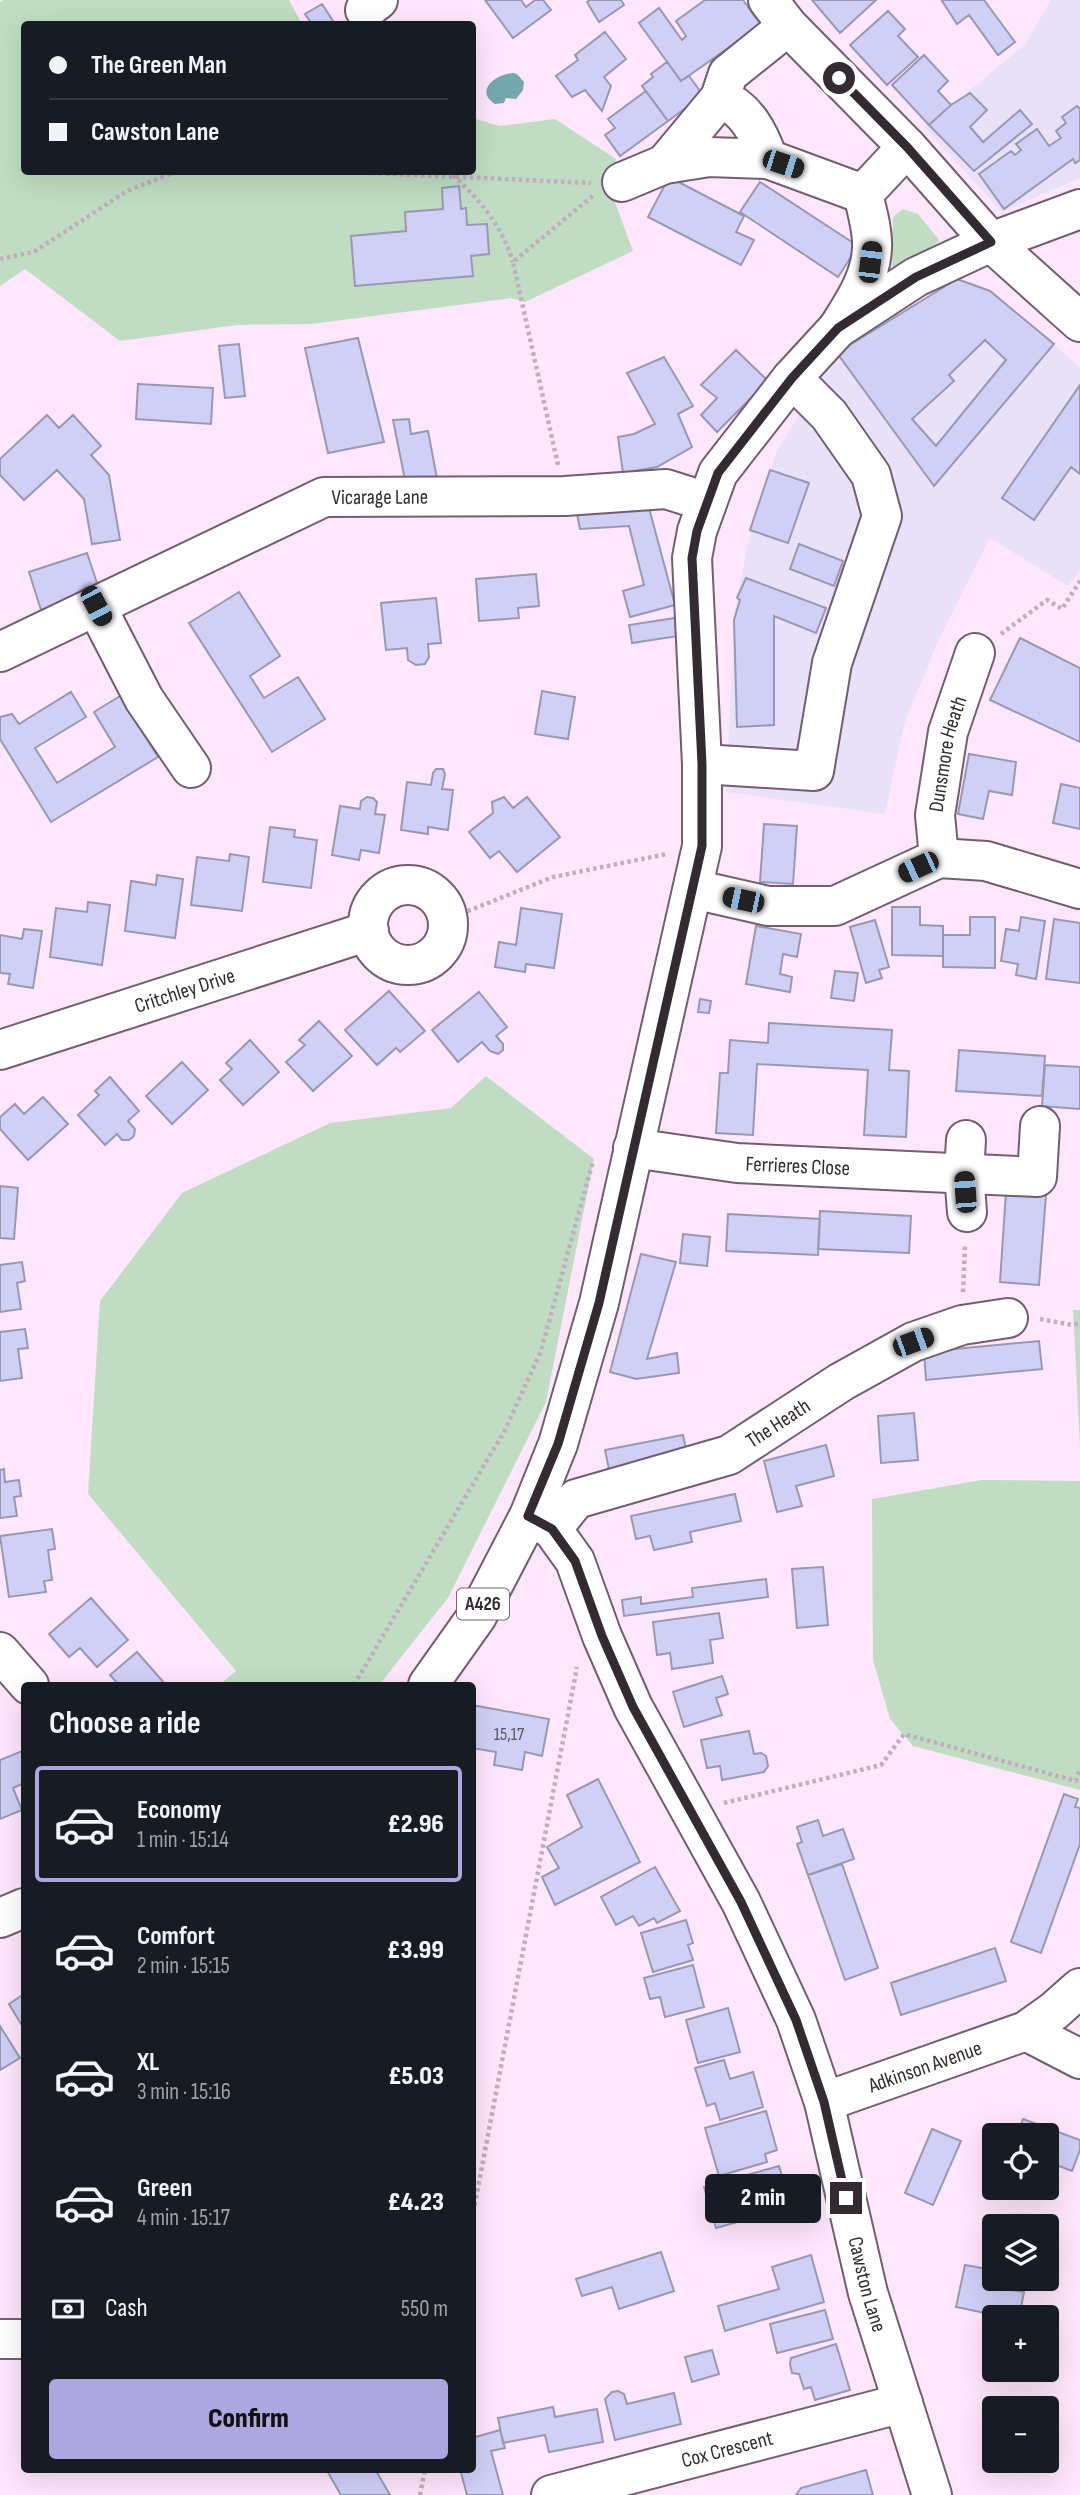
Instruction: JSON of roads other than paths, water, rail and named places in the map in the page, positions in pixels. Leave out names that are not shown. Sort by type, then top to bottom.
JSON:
[{"type":"street","points":[[665,164],[720,97],[728,74],[783,10],[991,242],[1080,322]]},
{"type":"street","points":[[720,97],[733,103],[783,164]]},
{"type":"street","points":[[863,194],[907,147]]},
{"type":"street","points":[[614,183],[665,164],[709,157],[783,164],[863,194]]},
{"type":"street","points":[[838,328],[859,295],[870,262],[872,246],[863,194]]},
{"type":"street","name":"A426","points":[[430,1682],[540,1522],[558,1444],[599,1303],[702,846],[702,764],[692,558],[697,531],[718,473],[792,378],[838,328],[916,277],[991,242],[1080,209]]},
{"type":"street","points":[[702,764],[814,771],[832,663],[882,516],[872,475],[829,415],[792,378]]},
{"type":"street","name":"Vicarage Lane","points":[[0,652],[324,497],[565,496],[666,489],[707,502]]},
{"type":"street","points":[[96,606],[144,699],[191,768]]},
{"type":"street","name":"Dunsmore Heath","points":[[939,858],[935,815],[948,732],[975,653]]},
{"type":"street","points":[[694,889],[768,906],[835,906],[939,858],[986,861],[1080,889]]},
{"type":"street","points":[[402,886],[427,890],[437,898],[448,919],[443,946],[433,957],[421,963],[394,963],[382,956],[373,945],[369,932],[369,919],[380,897],[402,886]]},
{"type":"street","name":"Critchley Drive","points":[[0,1050],[369,932]]},
{"type":"street","name":"Ferrieres Close","points":[[633,1149],[737,1163],[965,1157],[1037,1177],[1040,1126]]},
{"type":"street","points":[[965,1157],[967,1212]]},
{"type":"street","name":"The Heath","points":[[540,1522],[576,1499],[729,1455],[841,1382],[913,1342],[962,1325],[1008,1318]]},
{"type":"street","name":"Cawston Lane","points":[[540,1522],[575,1561],[602,1636],[633,1707],[741,1902],[796,2020],[824,2102],[868,2293],[932,2495]]},
{"type":"street","points":[[0,1652],[26,1682]]},
{"type":"street","points":[[0,1919],[21,1909]]},
{"type":"street","name":"Adkinson Avenue","points":[[824,2102],[1026,2031],[1080,1988]]},
{"type":"street","points":[[1026,2031],[1080,2059]]},
{"type":"street","points":[[0,2339],[21,2339]]},
{"type":"street","name":"Cox Crescent","points":[[545,2487],[903,2403]]}]
